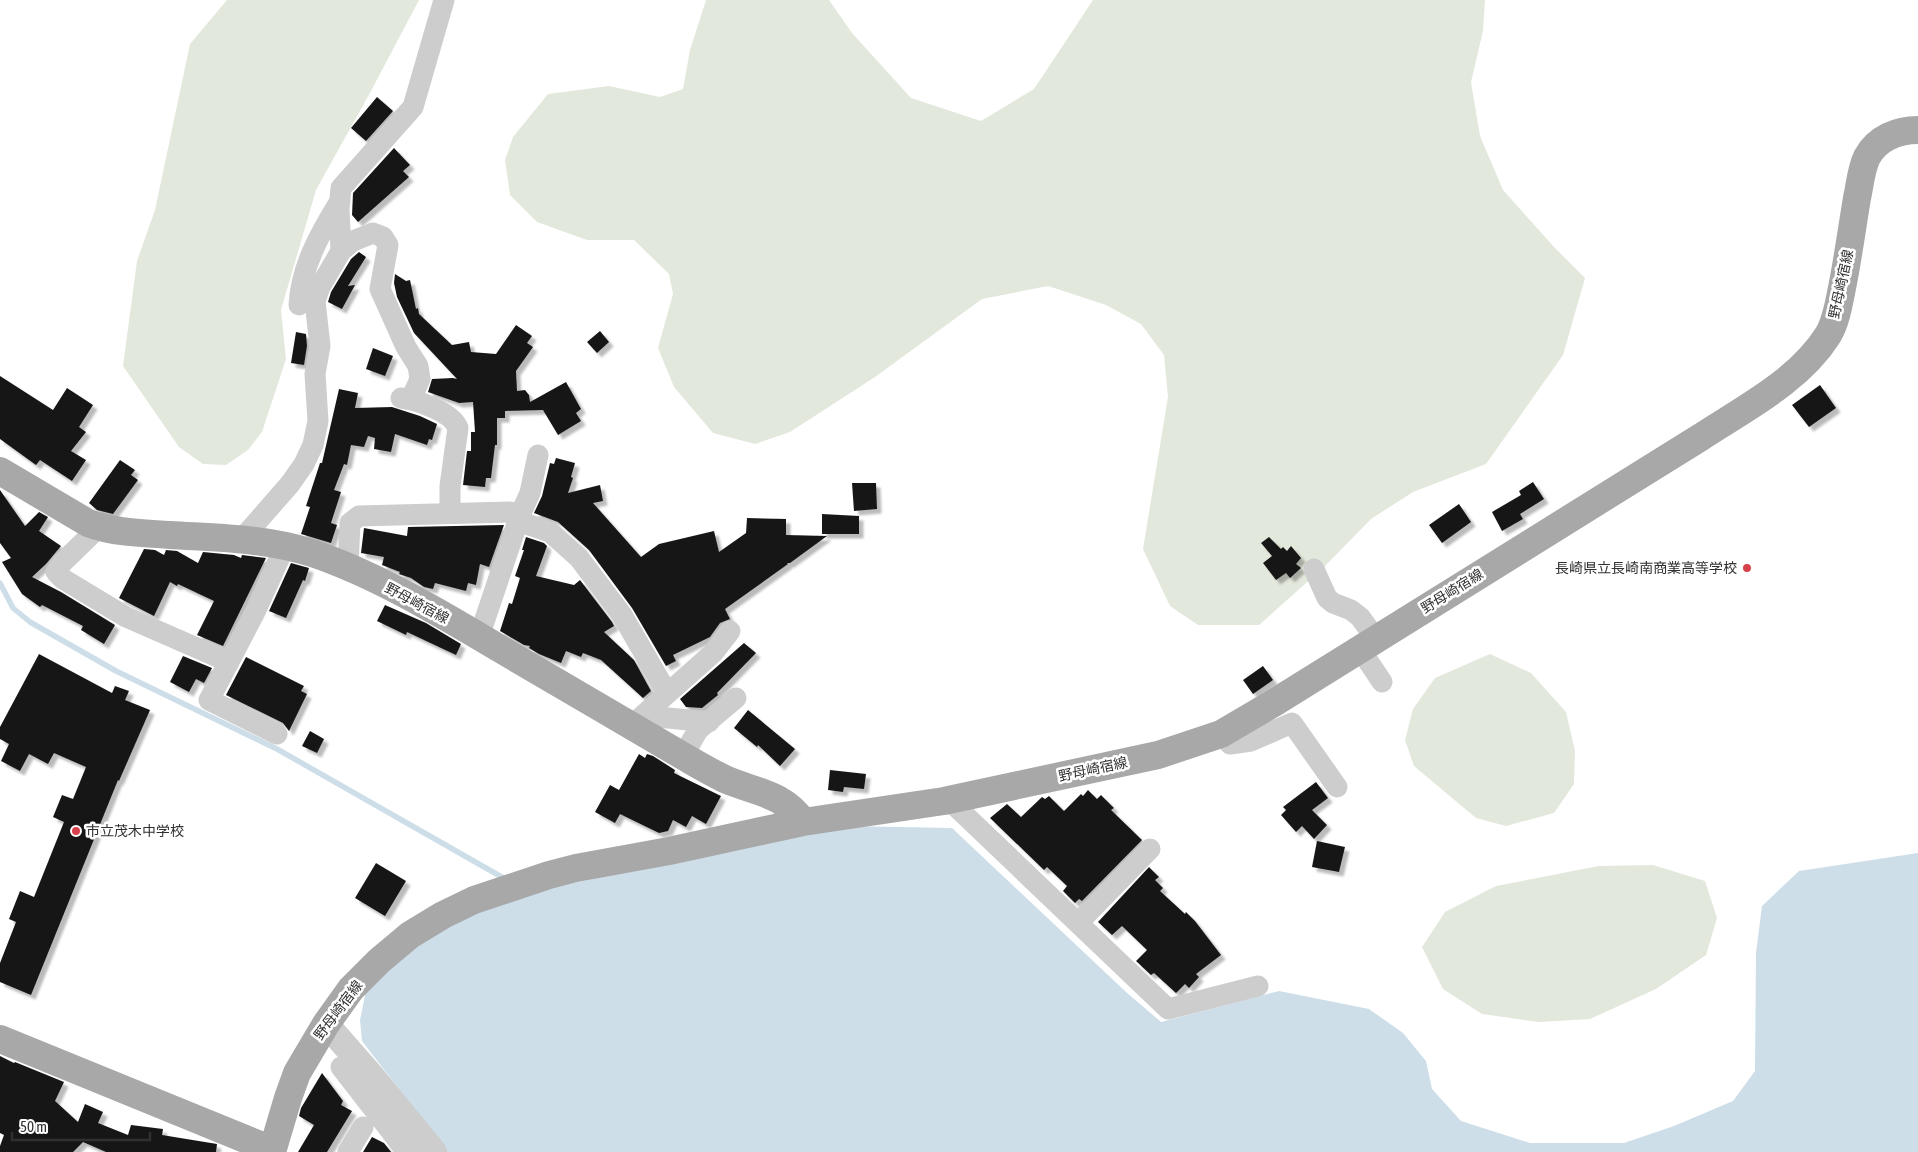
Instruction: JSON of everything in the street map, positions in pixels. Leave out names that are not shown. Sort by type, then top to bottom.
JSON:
[{"type":"main road","name":"野母崎宿線","points":[[0,1039],[272,1151],[297,1073],[326,1024],[351,989],[410,935],[443,915],[474,900],[576,868],[669,851],[803,822],[949,800],[1158,755],[1221,734],[1701,437],[1770,392],[1805,364],[1819,349],[1829,332],[1838,306],[1860,182],[1867,157],[1889,135],[1906,130],[1918,130]]},
{"type":"main road","name":"野母崎宿線","points":[[0,472],[88,523],[99,527],[125,533],[242,539],[285,546],[312,553],[348,567],[412,598],[683,756],[726,779],[778,798],[796,812],[803,822]]},
{"type":"street","points":[[341,251],[340,201],[342,188],[413,107],[444,0]]},
{"type":"street","points":[[299,306],[300,287],[318,236],[340,201]]},
{"type":"street","points":[[242,539],[290,484],[304,464],[313,445],[318,421],[316,374],[320,346],[315,301],[320,287],[341,251],[353,241],[373,233],[378,234],[387,241],[388,245],[380,289],[406,347],[418,366],[420,379],[406,399],[447,415],[456,422],[458,428],[450,486],[450,512]]},
{"type":"street","points":[[479,636],[519,518],[530,492],[538,455]]},
{"type":"street","points":[[348,567],[350,523],[359,516],[450,512],[510,512],[550,532],[579,558],[622,615],[667,693]]},
{"type":"street","points":[[99,527],[62,563],[56,572],[63,579],[126,617],[229,662]]},
{"type":"street","points":[[277,734],[209,700],[256,612],[285,546]]},
{"type":"street","points":[[1314,569],[1327,598],[1332,603],[1351,610],[1360,617],[1382,682]]},
{"type":"street","points":[[638,730],[667,693],[713,653],[730,631]]},
{"type":"street","points":[[683,756],[698,730],[736,698]]},
{"type":"street","points":[[638,730],[658,717],[709,722]]},
{"type":"street","points":[[1221,734],[1230,744],[1251,742],[1292,723],[1337,786]]},
{"type":"street","points":[[949,800],[1168,1009],[1258,986]]},
{"type":"street","points":[[1078,923],[1150,849]]},
{"type":"street","points":[[326,1024],[434,1152]]},
{"type":"street","points":[[340,1067],[407,1152]]},
{"type":"street","points":[[348,1152],[363,1127]]},
{"type":"shaded area","points":[[227,0],[419,0],[316,190],[281,310],[286,359],[262,432],[248,450],[226,465],[203,464],[179,447],[123,366],[137,261],[155,210],[190,44]]},
{"type":"shaded area","points":[[706,0],[829,0],[852,33],[911,98],[981,121],[1034,89],[1093,0],[1485,0],[1483,31],[1471,82],[1480,136],[1503,190],[1554,247],[1585,278],[1563,355],[1486,464],[1413,492],[1371,519],[1325,566],[1259,625],[1198,625],[1170,606],[1143,549],[1168,397],[1164,355],[1141,324],[1106,305],[1048,286],[982,299],[875,377],[790,432],[755,444],[713,433],[674,387],[658,348],[673,294],[669,274],[634,240],[587,240],[537,222],[510,195],[505,160],[513,137],[548,94],[609,86],[660,97],[683,89],[690,50]]},
{"type":"shaded area","points":[[1490,654],[1531,673],[1566,712],[1575,751],[1574,784],[1554,813],[1506,826],[1476,818],[1414,766],[1405,740],[1413,709],[1435,678]]},
{"type":"shaded area","points":[[1653,865],[1705,881],[1717,918],[1706,955],[1656,989],[1590,1019],[1539,1022],[1482,1014],[1443,989],[1422,947],[1445,912],[1496,886],[1599,866]]},
{"type":"water","points":[[843,826],[952,828],[1126,992],[1161,1022],[1279,991],[1369,1009],[1403,1033],[1426,1061],[1432,1089],[1461,1121],[1530,1143],[1624,1143],[1674,1126],[1733,1101],[1755,1071],[1756,953],[1762,906],[1799,871],[1918,853],[1918,1152],[447,1152],[362,1041],[360,1020],[367,986],[433,933],[473,913],[535,891]]},
{"type":"building","points":[[377,97],[393,111],[366,141],[351,128]]},
{"type":"building","points":[[394,148],[410,165],[403,171],[409,177],[358,222],[352,215],[353,193]]},
{"type":"building","points":[[359,252],[366,257],[348,286],[355,285],[342,309],[328,302],[331,292],[351,259]]},
{"type":"building","points":[[395,274],[406,281],[410,280],[416,309],[418,308],[419,314],[452,345],[469,342],[471,352],[496,354],[516,325],[532,336],[527,343],[533,347],[516,371],[517,391],[525,390],[529,395],[530,402],[566,382],[581,409],[576,413],[581,421],[558,435],[543,410],[505,411],[505,418],[497,418],[497,445],[495,445],[491,478],[486,478],[485,487],[463,485],[467,451],[471,451],[471,432],[475,432],[473,402],[459,403],[428,392],[432,379],[457,379],[414,333],[397,297],[394,283]]},
{"type":"building","points":[[600,331],[609,342],[597,353],[587,342]]},
{"type":"building","points":[[296,332],[306,334],[307,346],[304,365],[291,363]]},
{"type":"building","points":[[373,348],[393,356],[385,376],[366,369]]},
{"type":"building","points":[[0,376],[53,410],[67,388],[93,405],[79,427],[86,432],[71,451],[86,460],[72,481],[40,460],[36,465],[0,439]]},
{"type":"building","points":[[1820,385],[1836,408],[1809,427],[1792,405]]},
{"type":"building","points":[[339,389],[358,393],[355,408],[392,407],[437,424],[432,440],[429,439],[427,445],[395,434],[391,452],[374,449],[375,438],[368,436],[364,447],[351,445],[347,465],[344,464],[334,490],[341,492],[331,523],[337,525],[331,543],[301,534],[310,507],[306,506],[320,463],[322,463]]},
{"type":"building","points":[[556,458],[575,463],[568,493],[600,485],[603,501],[593,503],[641,557],[659,544],[714,531],[719,552],[746,533],[747,518],[786,519],[786,535],[827,536],[725,609],[730,619],[720,623],[710,637],[673,655],[676,661],[666,666],[632,608],[589,550],[558,522],[534,513],[542,496],[550,463],[554,464]]},
{"type":"building","points":[[120,460],[135,470],[131,475],[138,480],[113,514],[97,510],[89,503]]},
{"type":"building","points":[[1533,482],[1544,499],[1520,514],[1523,519],[1502,531],[1492,512],[1521,495],[1519,491]]},
{"type":"building","points":[[852,483],[876,483],[877,509],[854,511]]},
{"type":"building","points":[[0,490],[25,526],[39,512],[48,517],[39,531],[61,546],[32,577],[61,592],[115,625],[104,644],[81,630],[83,626],[42,605],[40,607],[22,594],[2,562],[11,558],[0,543]]},
{"type":"building","points":[[1459,504],[1471,522],[1442,543],[1429,525]]},
{"type":"building","points":[[822,514],[859,516],[859,534],[822,534]]},
{"type":"building","points":[[504,525],[489,567],[480,564],[476,585],[468,583],[466,591],[435,583],[433,589],[424,587],[411,578],[399,574],[400,572],[382,565],[384,557],[361,553],[364,528],[407,536],[408,527]]},
{"type":"building","points":[[526,537],[544,543],[547,546],[536,576],[574,585],[580,580],[612,622],[614,626],[604,632],[634,660],[651,691],[643,698],[601,660],[583,653],[581,657],[566,651],[561,663],[539,654],[529,648],[530,646],[524,645],[500,631],[509,603],[512,604],[520,578],[515,576],[524,550],[522,550]]},
{"type":"building","points":[[1269,537],[1281,549],[1283,547],[1287,551],[1291,546],[1301,558],[1296,564],[1301,568],[1290,578],[1286,573],[1276,580],[1263,563],[1272,556],[1261,543]]},
{"type":"building","points":[[144,549],[155,550],[164,555],[166,550],[177,551],[198,563],[203,552],[234,555],[241,558],[242,555],[266,558],[223,646],[197,635],[214,601],[178,584],[177,586],[170,582],[154,616],[119,598]]},
{"type":"building","points":[[291,563],[309,568],[305,581],[303,580],[286,618],[269,611]]},
{"type":"building","points":[[385,605],[426,623],[461,644],[456,655],[407,632],[406,635],[377,621]]},
{"type":"building","points":[[744,643],[756,653],[717,693],[718,695],[702,708],[686,707],[680,699]]},
{"type":"building","points":[[39,654],[112,693],[115,686],[129,691],[125,700],[150,710],[118,780],[31,995],[0,982],[0,963],[16,922],[9,919],[20,891],[34,897],[64,822],[53,817],[62,795],[73,799],[86,767],[54,753],[48,764],[29,754],[20,771],[1,761],[9,744],[0,739],[0,727]]},
{"type":"building","points":[[183,656],[212,668],[204,683],[196,679],[189,692],[170,682]]},
{"type":"building","points":[[246,657],[304,686],[301,691],[307,694],[289,731],[283,723],[226,695]]},
{"type":"building","points":[[1263,666],[1273,680],[1253,694],[1243,680]]},
{"type":"building","points":[[748,710],[795,749],[780,766],[758,745],[757,747],[734,728]]},
{"type":"building","points":[[310,731],[324,739],[317,753],[302,746]]},
{"type":"building","points":[[639,754],[645,758],[647,754],[653,756],[675,770],[674,773],[721,796],[706,824],[692,816],[686,827],[673,820],[668,831],[659,833],[620,814],[615,823],[595,812],[610,785],[619,790]]},
{"type":"building","points":[[830,770],[866,774],[864,789],[844,787],[843,792],[828,790]]},
{"type":"building","points":[[1316,782],[1328,798],[1312,810],[1327,825],[1314,839],[1302,826],[1296,832],[1281,815],[1286,810],[1283,807]]},
{"type":"building","points":[[1088,790],[1097,799],[1101,795],[1114,808],[1111,810],[1142,840],[1082,901],[1079,899],[1075,903],[1063,891],[1067,886],[1047,867],[1044,870],[990,818],[1007,804],[1021,817],[1042,797],[1045,799],[1049,796],[1064,811],[1081,794],[1083,796]]},
{"type":"building","points":[[1317,841],[1345,847],[1339,872],[1312,867]]},
{"type":"building","points":[[376,863],[406,881],[385,916],[355,898]]},
{"type":"building","points":[[1149,867],[1159,877],[1155,880],[1163,888],[1160,891],[1195,921],[1221,955],[1196,974],[1199,977],[1189,988],[1185,984],[1176,993],[1154,973],[1151,975],[1136,961],[1147,950],[1122,926],[1112,935],[1098,922]]},
{"type":"building","points":[[0,1056],[64,1082],[55,1101],[78,1122],[85,1104],[103,1112],[98,1123],[128,1135],[131,1125],[163,1129],[162,1135],[217,1144],[216,1152],[106,1152],[83,1142],[73,1152],[0,1152],[4,1135],[0,1133]]},
{"type":"building","points":[[322,1073],[343,1101],[341,1105],[352,1111],[327,1152],[298,1152],[314,1125],[299,1116],[301,1108]]},
{"type":"building","points":[[372,1137],[384,1143],[391,1152],[363,1152]]},
{"type":"waterway","points":[[0,583],[13,608],[30,622],[116,671],[277,749],[507,880]]},
{"type":"place","name":"長崎県立長崎南商業高等学校","points":[[1747,568]]},
{"type":"place","name":"市立茂木中学校","points":[[76,831]]}]
